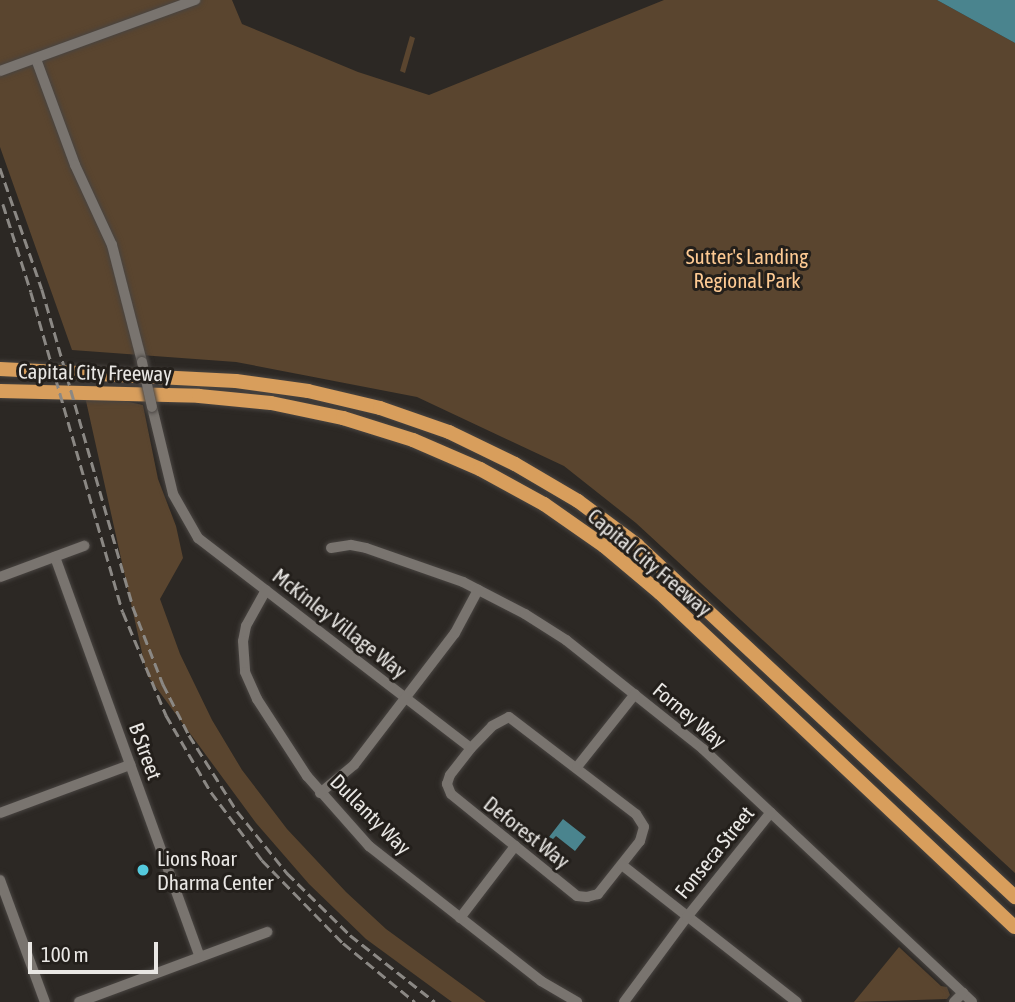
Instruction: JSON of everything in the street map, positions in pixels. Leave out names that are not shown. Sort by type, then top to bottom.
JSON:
[{"type":"highway","name":"Capital City Freeway","points":[[0,369],[236,381],[309,391],[380,408],[426,424],[515,464],[578,501],[637,545],[1015,897]]},
{"type":"highway","name":"Capital City Freeway","points":[[0,393],[42,391],[198,396],[271,403],[343,418],[413,440],[480,469],[544,504],[632,570],[1015,927]]},
{"type":"street","points":[[0,71],[195,0]]},
{"type":"street","name":"McKinley Village Way","points":[[36,59],[75,165],[112,245],[173,494],[184,518],[209,549],[471,748]]},
{"type":"street","name":"Forney Way","points":[[331,548],[351,545],[366,548],[478,590],[526,614],[566,639],[703,749],[972,1002]]},
{"type":"street","points":[[0,577],[84,547]]},
{"type":"street","name":"B Street","points":[[55,557],[200,957]]},
{"type":"street","name":"Dullanty Way","points":[[266,590],[246,626],[243,641],[245,672],[249,685],[271,721],[320,793],[369,846],[541,981],[577,1002]]},
{"type":"street","points":[[320,793],[354,765],[455,633],[478,590]]},
{"type":"street","points":[[577,767],[635,694]]},
{"type":"street","points":[[471,748],[492,726],[509,717],[577,767],[636,814],[644,827],[640,841],[622,865],[797,1002]]},
{"type":"street","name":"Deforest Way","points":[[471,748],[450,775],[447,784],[451,794],[577,896],[598,894],[622,865]]},
{"type":"street","points":[[0,813],[130,765]]},
{"type":"street","name":"Fonseca Street","points":[[687,917],[771,812]]},
{"type":"street","points":[[460,918],[515,846]]},
{"type":"street","points":[[0,880],[45,1002]]},
{"type":"street","points":[[624,1002],[687,917]]},
{"type":"street","points":[[79,1002],[267,932]]},
{"type":"street","points":[[954,1002],[963,993]]},
{"type":"green space","name":"Sutter's Landing Regional Park","points":[[0,0],[232,0],[242,24],[358,72],[429,95],[664,0],[937,0],[1015,43],[1015,873],[636,523],[564,466],[417,397],[236,362],[72,350],[0,147]]},
{"type":"green space","points":[[410,36],[415,38],[405,73],[400,71]]},
{"type":"green space","points":[[84,392],[143,405],[158,479],[176,526],[183,558],[160,599],[180,654],[212,720],[242,770],[287,829],[346,892],[386,929],[486,1002],[452,1002],[366,939],[309,884],[256,823],[147,675]]},
{"type":"green space","points":[[899,947],[941,986],[947,987],[950,995],[947,999],[854,1002]]},
{"type":"water","points":[[937,0],[1015,0],[1015,43]]},
{"type":"water","points":[[563,819],[586,837],[575,851],[556,836],[553,839],[549,837]]},
{"type":"railway","points":[[0,168],[42,289],[133,607],[163,684],[189,735],[237,811],[287,873],[350,935],[435,1002]]},
{"type":"railway","points":[[3,204],[123,612],[166,715],[211,792],[262,860],[343,943],[415,1002]]},
{"type":"place","name":"Lions Roar Dharma Center","points":[[143,870]]}]
